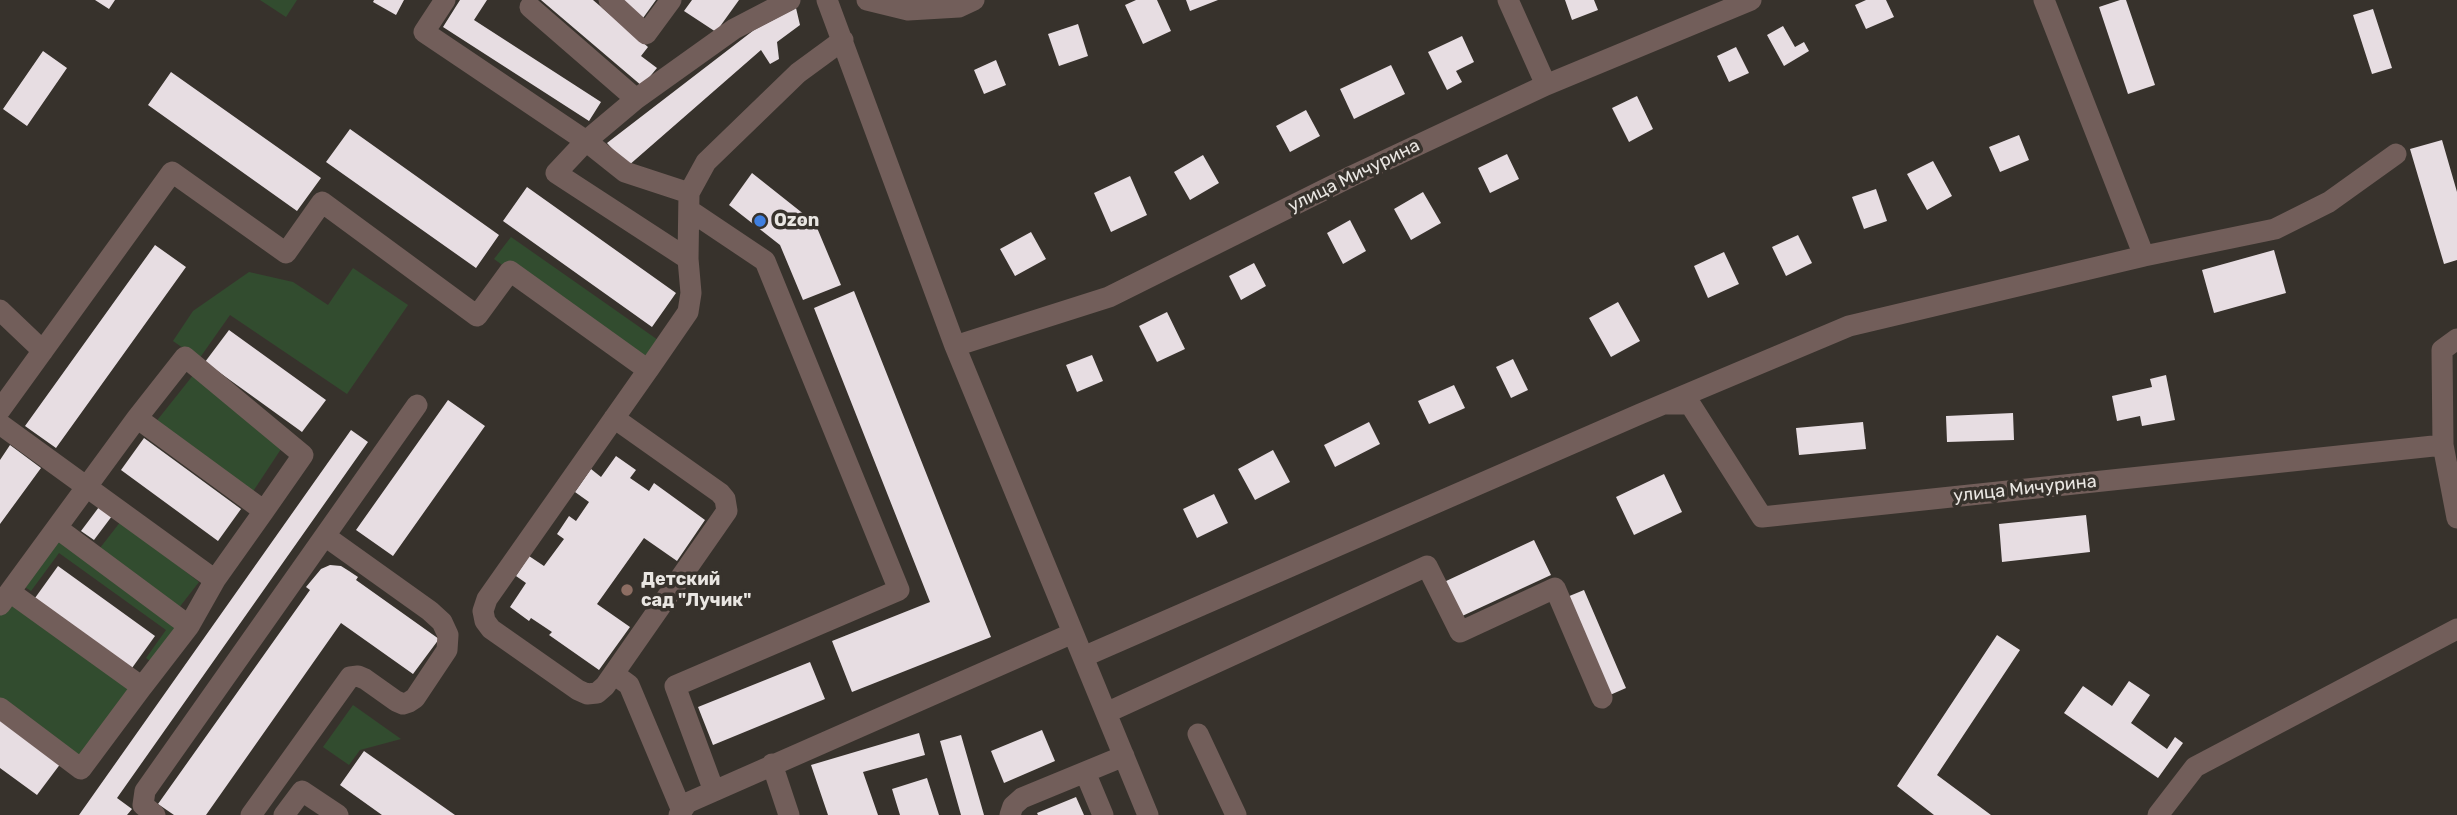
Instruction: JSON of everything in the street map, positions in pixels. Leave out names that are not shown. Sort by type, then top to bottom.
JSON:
[{"type":"street","points":[[445,0],[424,32],[586,141],[625,172],[689,201],[765,261],[898,590],[675,686],[713,791]]},
{"type":"street","points":[[609,0],[646,34],[671,0]]},
{"type":"street","points":[[688,259],[556,173],[586,141],[636,99],[734,29],[790,0]]},
{"type":"street","points":[[827,0],[956,346],[1148,815]]},
{"type":"street","points":[[867,0],[908,10],[959,6],[974,0]]},
{"type":"street","points":[[1508,0],[1546,85]]},
{"type":"street","name":"улица Мичурина","points":[[956,346],[1109,297],[1352,176],[1546,85],[1751,0]]},
{"type":"street","points":[[2044,0],[2144,256]]},
{"type":"street","points":[[530,7],[636,99]]},
{"type":"street","points":[[614,418],[720,493],[727,505],[723,519],[605,687],[587,694],[491,628],[485,621],[483,611],[486,599],[688,312],[691,293],[688,259],[689,201],[706,162],[798,73],[843,40]]},
{"type":"street","points":[[1083,657],[1640,414],[1849,326],[2144,256],[2275,229],[2329,202],[2396,154]]},
{"type":"street","points":[[0,410],[172,172],[286,253],[322,202],[477,316],[510,271],[648,370]]},
{"type":"street","points":[[0,310],[43,351]]},
{"type":"street","points":[[2457,339],[2442,350],[2444,445],[2457,518]]},
{"type":"street","points":[[0,708],[81,769],[189,626],[215,580],[303,455],[185,357],[137,418],[5,599],[142,687]]},
{"type":"street","name":"улица Мичурина","points":[[1668,404],[1690,404],[1762,517],[2444,445]]},
{"type":"street","points":[[155,815],[143,805],[145,791],[417,405]]},
{"type":"street","points":[[137,418],[264,511]]},
{"type":"street","points":[[0,424],[215,580]]},
{"type":"street","points":[[57,528],[189,626]]},
{"type":"street","points":[[251,815],[350,677],[365,679],[402,704],[409,702],[423,687],[447,650],[447,635],[442,622],[325,536]]},
{"type":"street","points":[[1106,713],[1427,566],[1461,632],[1555,588],[1602,698]]},
{"type":"street","points":[[2158,815],[2195,767],[2457,629]]},
{"type":"street","points":[[681,813],[687,803],[713,791],[1073,633]]},
{"type":"street","points":[[614,674],[629,685],[681,813]]},
{"type":"street","points":[[1198,734],[1236,815]]},
{"type":"street","points":[[1010,815],[1013,806],[1022,798],[1124,756]]},
{"type":"street","points":[[772,764],[789,815]]},
{"type":"street","points":[[1085,772],[1103,815]]},
{"type":"street","points":[[284,815],[302,791],[338,815]]},
{"type":"green space","points":[[260,0],[297,0],[286,17]]},
{"type":"green space","points":[[511,237],[658,340],[641,365],[494,259]]},
{"type":"green space","points":[[353,268],[408,305],[347,394],[230,315],[199,359],[173,341],[193,311],[249,272],[293,282],[328,305]]},
{"type":"green space","points":[[194,374],[281,449],[252,493],[155,423]]},
{"type":"green space","points":[[121,521],[199,582],[178,609],[100,548]]},
{"type":"green space","points":[[57,528],[189,626],[158,667],[146,658],[166,630],[59,553],[31,591],[17,582]]},
{"type":"green space","points":[[10,592],[142,687],[81,769],[0,708],[0,605]]},
{"type":"green space","points":[[353,705],[401,739],[360,750],[349,765],[323,747]]},
{"type":"building","points":[[95,0],[115,0],[109,9]]},
{"type":"building","points":[[404,0],[396,15],[373,2]]},
{"type":"building","points":[[460,0],[487,0],[474,20],[601,102],[589,121],[443,27]]},
{"type":"building","points":[[541,0],[593,0],[648,47],[641,56],[657,68],[642,86]]},
{"type":"building","points":[[619,0],[656,0],[643,18]]},
{"type":"building","points":[[692,0],[739,0],[716,32],[684,11]]},
{"type":"building","points":[[1136,0],[1157,0],[1171,31],[1143,44],[1125,5]]},
{"type":"building","points":[[1186,0],[1218,0],[1190,11]]},
{"type":"building","points":[[1565,0],[1594,0],[1598,10],[1572,20]]},
{"type":"building","points":[[1866,0],[1886,0],[1894,17],[1866,29],[1855,5]]},
{"type":"building","points":[[2126,0],[2155,85],[2128,94],[2099,7]]},
{"type":"building","points":[[796,8],[800,25],[777,42],[779,59],[770,64],[761,50],[628,166],[607,143],[754,30]]},
{"type":"building","points":[[2373,9],[2392,68],[2372,74],[2353,15]]},
{"type":"building","points":[[1078,24],[1088,56],[1059,66],[1048,34]]},
{"type":"building","points":[[1783,26],[1795,47],[1804,42],[1809,51],[1784,66],[1767,35]]},
{"type":"building","points":[[1462,36],[1474,62],[1456,71],[1462,82],[1447,90],[1428,52]]},
{"type":"building","points":[[1736,47],[1749,73],[1729,82],[1717,56]]},
{"type":"building","points":[[43,51],[67,68],[27,126],[3,109]]},
{"type":"building","points":[[996,60],[1006,85],[984,94],[974,70]]},
{"type":"building","points":[[1391,65],[1405,94],[1354,119],[1340,89]]},
{"type":"building","points":[[171,72],[321,178],[297,211],[148,105]]},
{"type":"building","points":[[1637,96],[1653,129],[1629,142],[1612,108]]},
{"type":"building","points":[[1306,110],[1320,136],[1290,152],[1276,126]]},
{"type":"building","points":[[350,129],[499,235],[476,268],[326,162]]},
{"type":"building","points":[[2019,135],[2029,160],[2000,172],[1989,147]]},
{"type":"building","points":[[2442,140],[2457,192],[2457,260],[2444,264],[2410,149]]},
{"type":"building","points":[[1507,154],[1519,179],[1490,193],[1478,168]]},
{"type":"building","points":[[1203,155],[1219,183],[1190,200],[1174,172]]},
{"type":"building","points":[[1933,161],[1952,196],[1927,210],[1907,174]]},
{"type":"building","points":[[752,173],[815,223],[841,285],[803,300],[780,245],[729,205]]},
{"type":"building","points":[[1130,176],[1147,215],[1111,232],[1094,193]]},
{"type":"building","points":[[527,187],[676,293],[652,327],[503,221]]},
{"type":"building","points":[[1876,189],[1887,221],[1864,229],[1852,197]]},
{"type":"building","points":[[1423,192],[1441,223],[1411,240],[1394,209]]},
{"type":"building","points":[[1350,220],[1366,251],[1343,264],[1327,233]]},
{"type":"building","points":[[1031,232],[1046,259],[1015,276],[1000,249]]},
{"type":"building","points":[[1798,235],[1812,263],[1786,276],[1772,247]]},
{"type":"building","points":[[155,245],[186,267],[56,448],[25,426]]},
{"type":"building","points":[[2274,250],[2286,293],[2214,313],[2202,270]]},
{"type":"building","points":[[1724,252],[1739,284],[1708,298],[1694,266]]},
{"type":"building","points":[[1254,263],[1266,286],[1241,300],[1229,276]]},
{"type":"building","points":[[854,291],[991,637],[852,692],[832,641],[930,602],[814,308]]},
{"type":"building","points":[[1618,302],[1640,341],[1611,357],[1589,318]]},
{"type":"building","points":[[1167,312],[1185,349],[1157,362],[1139,326]]},
{"type":"building","points":[[229,330],[326,400],[302,432],[205,362]]},
{"type":"building","points":[[1092,355],[1103,381],[1077,392],[1066,365]]},
{"type":"building","points":[[1513,359],[1528,390],[1511,398],[1496,367]]},
{"type":"building","points":[[2166,375],[2175,420],[2142,426],[2140,416],[2117,421],[2112,396],[2152,387],[2150,379]]},
{"type":"building","points":[[1454,385],[1465,408],[1429,424],[1418,401]]},
{"type":"building","points":[[448,400],[485,426],[393,556],[356,530]]},
{"type":"building","points":[[2013,413],[2014,440],[1947,442],[1946,416]]},
{"type":"building","points":[[1369,422],[1380,444],[1335,467],[1324,445]]},
{"type":"building","points":[[1863,422],[1866,449],[1799,455],[1796,428]]},
{"type":"building","points":[[351,430],[368,442],[117,798],[132,809],[127,815],[79,815]]},
{"type":"building","points":[[144,438],[241,509],[218,541],[121,470]]},
{"type":"building","points":[[10,445],[41,468],[0,524],[0,460]]},
{"type":"building","points":[[1273,450],[1290,482],[1255,500],[1238,469]]},
{"type":"building","points":[[616,456],[636,470],[630,478],[649,491],[654,483],[705,520],[677,561],[644,538],[597,604],[630,627],[599,670],[549,635],[552,632],[531,618],[529,621],[510,607],[526,583],[516,576],[529,556],[544,566],[564,539],[557,534],[569,516],[576,521],[589,502],[575,492],[591,469],[601,477]]},
{"type":"building","points":[[1664,474],[1682,512],[1634,535],[1616,497]]},
{"type":"building","points":[[1214,494],[1228,523],[1197,538],[1183,509]]},
{"type":"building","points":[[99,507],[112,516],[94,540],[81,531]]},
{"type":"building","points":[[2086,515],[2090,552],[2002,562],[1999,524]]},
{"type":"building","points":[[1534,540],[1551,575],[1460,617],[1444,582]]},
{"type":"building","points":[[330,565],[341,566],[358,577],[356,580],[439,639],[413,674],[341,623],[206,815],[174,815],[158,804],[310,590],[306,587],[321,569]]},
{"type":"building","points":[[58,566],[155,636],[132,668],[35,598]]},
{"type":"building","points":[[1584,590],[1626,688],[1610,695],[1567,597]]},
{"type":"building","points":[[1997,635],[2020,650],[1937,775],[1991,815],[1934,815],[1897,786]]},
{"type":"building","points":[[810,662],[825,699],[713,745],[698,707]]},
{"type":"building","points":[[2129,681],[2150,695],[2131,723],[2167,749],[2175,737],[2183,743],[2158,778],[2064,713],[2083,686],[2112,706]]},
{"type":"building","points":[[0,718],[61,763],[37,795],[0,768]]},
{"type":"building","points":[[1042,730],[1055,761],[1004,783],[991,751]]},
{"type":"building","points":[[919,733],[925,755],[863,772],[878,815],[828,815],[811,765]]},
{"type":"building","points":[[961,735],[984,815],[961,815],[940,741]]},
{"type":"building","points":[[364,751],[455,815],[382,815],[340,785]]},
{"type":"building","points":[[927,778],[939,815],[900,815],[892,789]]},
{"type":"building","points":[[1076,797],[1084,815],[1037,813]]},
{"type":"place","name":"Ozon","points":[[760,221]]},
{"type":"place","name":"Детский сад \"Лучик\"","points":[[627,590]]}]
